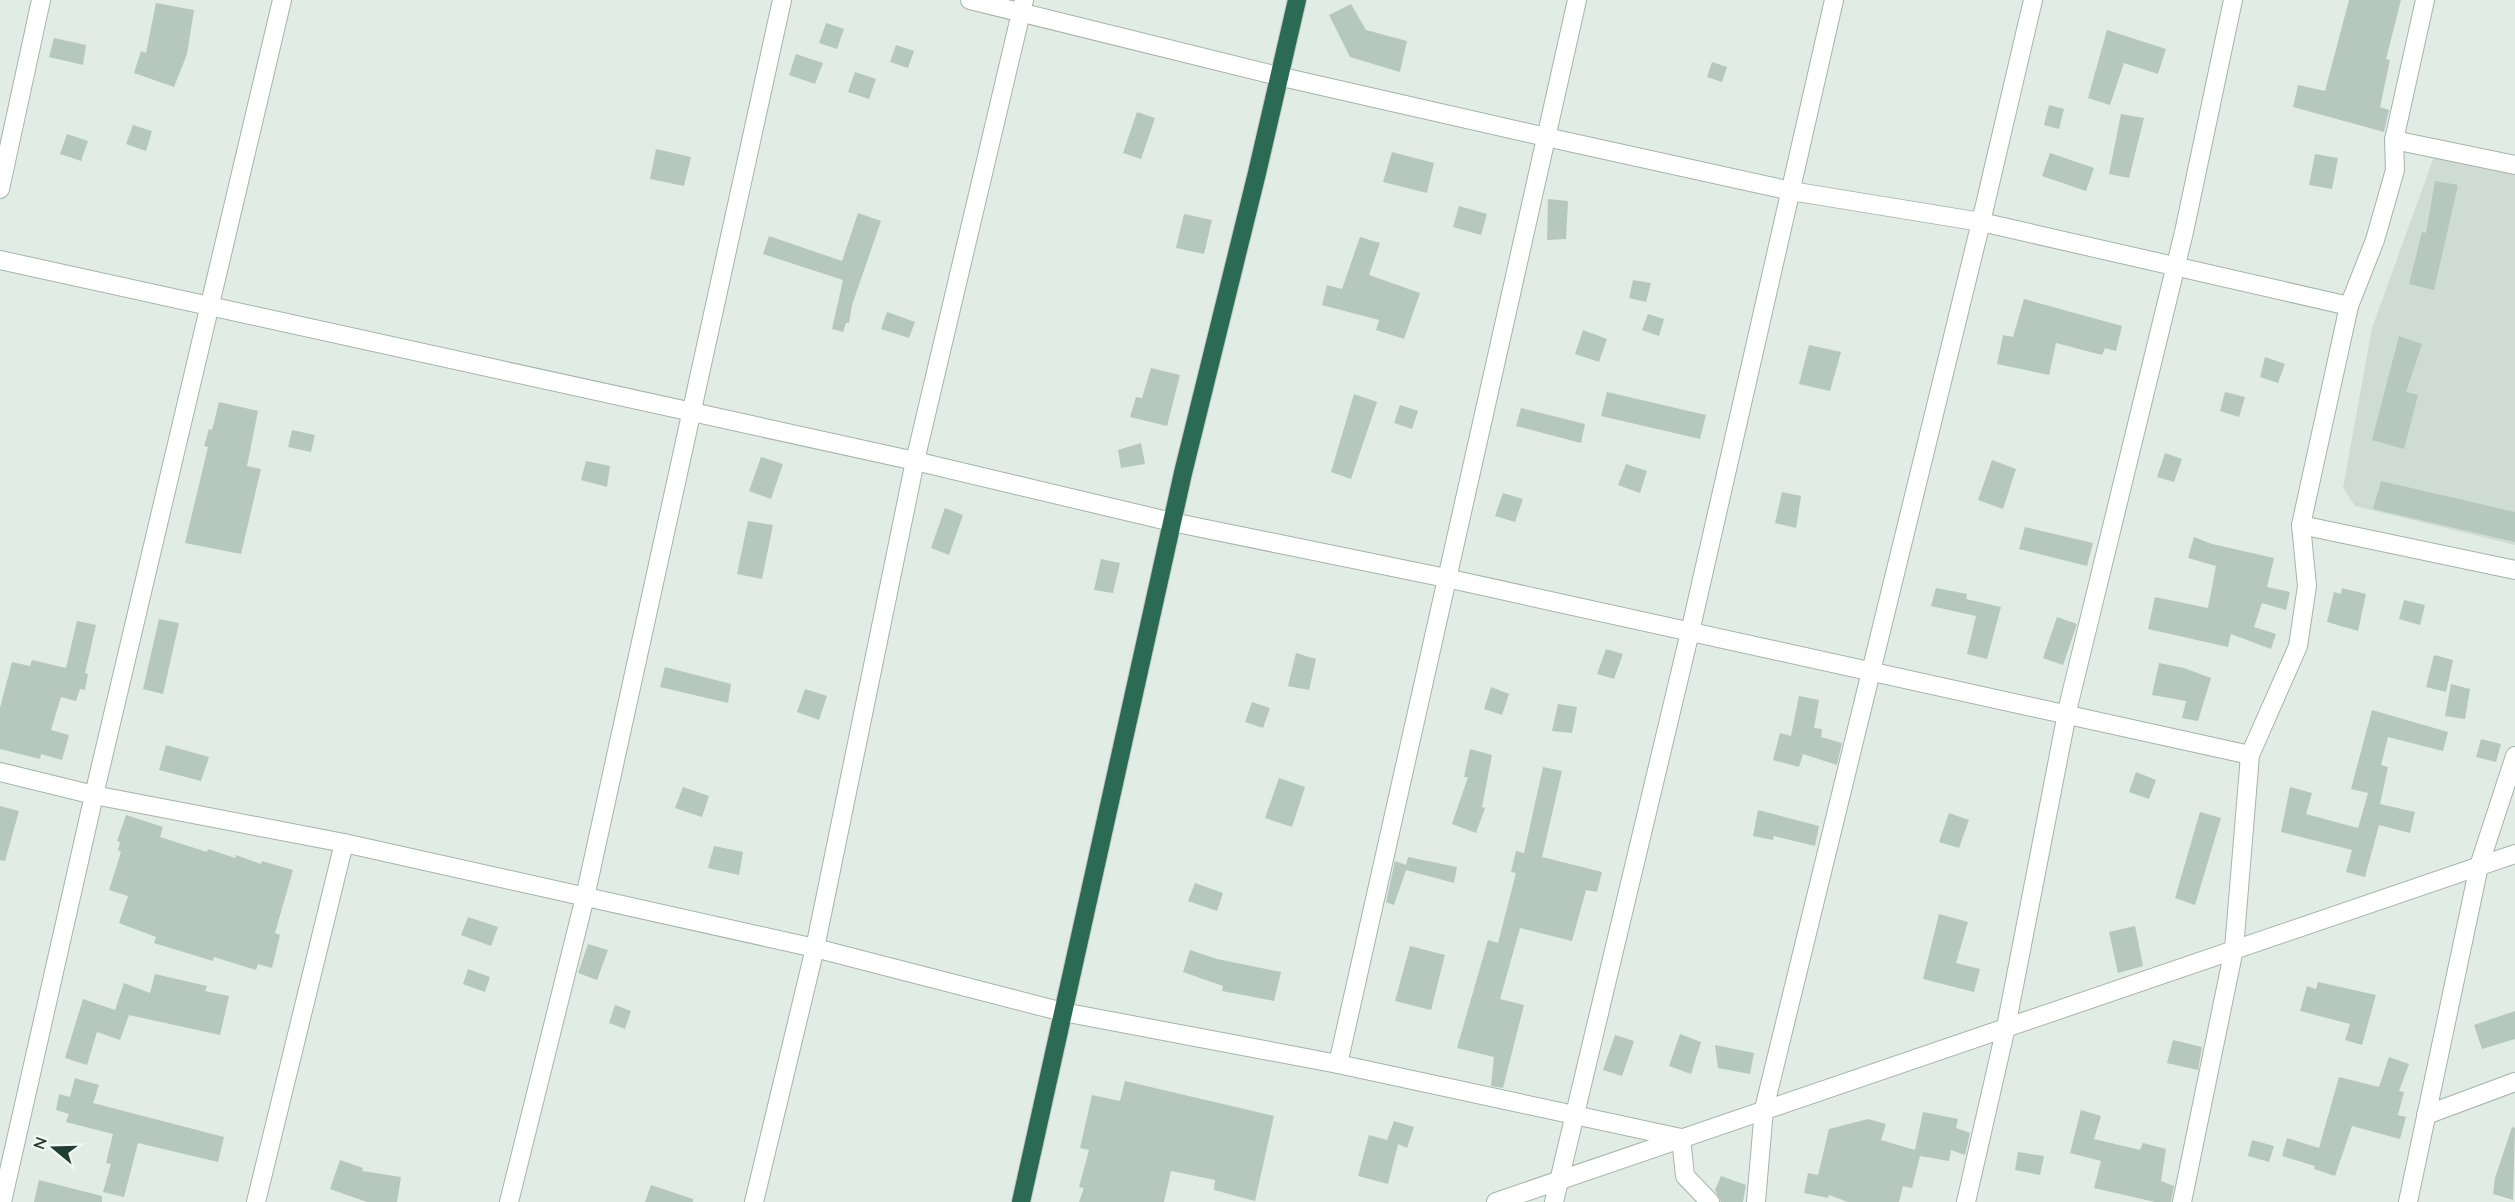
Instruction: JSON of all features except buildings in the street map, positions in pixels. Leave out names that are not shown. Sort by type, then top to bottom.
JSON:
[{"type":"highway","points":[[1021,1202],[1172,522],[1297,0]]},
{"type":"street","points":[[0,189],[41,0]]},
{"type":"street","points":[[2,1202],[94,795],[282,0]]},
{"type":"street","points":[[509,1202],[585,897],[782,0]]},
{"type":"street","points":[[970,0],[1022,7],[1278,76],[1546,137],[1791,191],[1982,222],[2349,306]]},
{"type":"street","points":[[1338,1064],[1577,0]]},
{"type":"street","points":[[1554,1202],[1690,632],[1834,0]]},
{"type":"street","points":[[1756,1202],[1764,1109],[1982,222],[2032,0]]},
{"type":"street","points":[[1966,1202],[2006,1027],[2068,715],[2175,267],[2233,0]]},
{"type":"street","points":[[2182,1202],[2234,949],[2250,755],[2298,646],[2307,586],[2301,525],[2349,306],[2375,240],[2395,170],[2394,140],[2425,0]]},
{"type":"street","points":[[754,1202],[815,948],[915,461],[1022,7]]},
{"type":"street","points":[[2394,140],[2515,165]]},
{"type":"street","points":[[0,260],[915,461],[1172,522],[1446,578],[2250,755]]},
{"type":"street","points":[[2301,525],[2515,570]]},
{"type":"street","points":[[2408,1202],[2479,866],[2515,756]]},
{"type":"street","points":[[0,772],[94,795],[344,843],[815,948],[1063,1012],[1338,1064],[1574,1117],[1681,1138]]},
{"type":"street","points":[[256,1202],[344,843]]},
{"type":"street","points":[[1496,1202],[2515,854]]},
{"type":"street","points":[[2426,1115],[2515,1082]]},
{"type":"street","points":[[1681,1138],[1685,1176],[1710,1202]]},
{"type":"shaded area","points":[[2435,154],[2515,174],[2515,545],[2355,506],[2343,488],[2372,328]]}]
